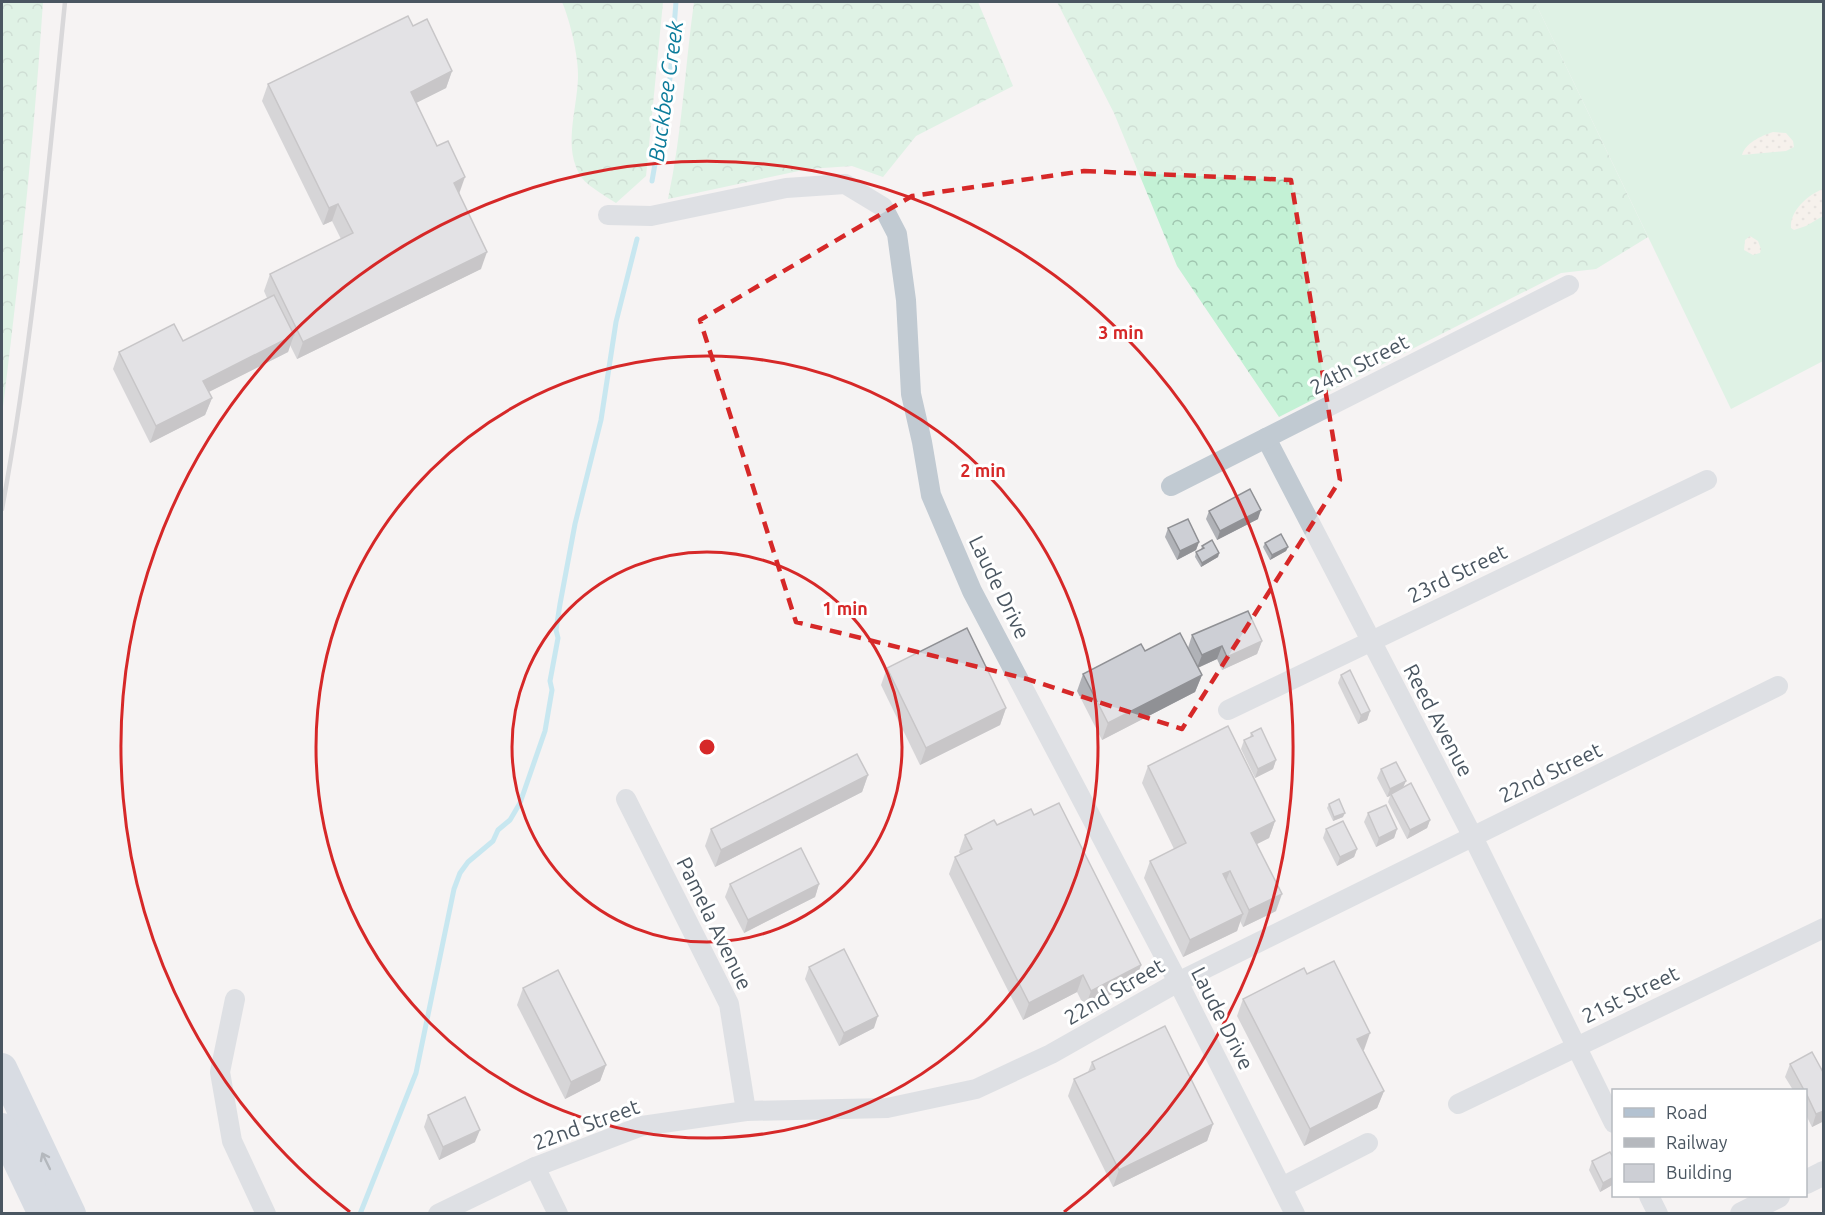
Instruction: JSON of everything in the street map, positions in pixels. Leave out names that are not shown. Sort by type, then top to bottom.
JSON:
[{"type":"main road","points":[[2,1068],[71,1214]]},
{"type":"main road","points":[[2,1128],[43,1214]]},
{"type":"street","name":"Laude Drive","points":[[608,215],[651,216],[786,188],[845,183],[883,207],[897,234],[906,300],[911,394],[931,495],[972,591],[1178,982],[1295,1214]]},
{"type":"street","name":"24th Street","points":[[1171,486],[1569,285]]},
{"type":"street","name":"Reed Avenue","points":[[1266,438],[1473,837],[1612,1119]]},
{"type":"street","name":"23rd Street","points":[[1227,710],[1707,480]]},
{"type":"street","name":"22nd Street","points":[[438,1214],[535,1167],[642,1126],[746,1111],[887,1108],[976,1089],[1051,1054],[1178,982],[1778,686]]},
{"type":"street","name":"Pamela Avenue","points":[[626,799],[729,1004],[746,1111]]},
{"type":"street","name":"21st Street","points":[[1458,1104],[1824,928]]},
{"type":"street","points":[[235,999],[220,1072],[232,1141],[266,1214]]},
{"type":"street","points":[[1282,1187],[1368,1143]]},
{"type":"street","points":[[535,1167],[558,1214]]},
{"type":"street","points":[[1807,1182],[1824,1173]]},
{"type":"street","points":[[1650,1197],[1658,1214]]},
{"type":"street","points":[[1742,1214],[1776,1197]]},
{"type":"highlighted area","points":[[1084,171],[1291,180],[1340,480],[1182,729],[1027,679],[796,622],[700,320],[912,196]]},
{"type":"green space","points":[[2,2],[43,2],[26,208],[2,415]]},
{"type":"green space","points":[[562,2],[663,2],[646,176],[616,203],[585,181],[576,167],[572,130],[578,70],[573,39]]},
{"type":"green space","points":[[694,2],[978,2],[1013,86],[916,136],[883,177],[852,166],[808,169],[668,199],[680,125]]},
{"type":"green space","points":[[1057,2],[1535,2],[1648,237],[1596,269],[1561,273],[1279,417],[1177,266],[1114,113]]},
{"type":"green space","points":[[1535,2],[1823,2],[1823,361],[1731,409]]},
{"type":"sand","points":[[1773,132],[1786,133],[1793,141],[1794,147],[1786,151],[1742,155],[1750,144]]},
{"type":"sand","points":[[1823,189],[1823,216],[1806,226],[1794,230],[1791,228],[1793,215],[1801,204]]},
{"type":"sand","points":[[1750,236],[1758,241],[1760,253],[1753,255],[1744,250],[1745,240]]},
{"type":"building","points":[[408,16],[413,26],[427,19],[452,71],[411,92],[437,146],[448,141],[465,177],[454,183],[487,252],[303,342],[270,274],[353,233],[338,204],[329,208],[268,84]]},
{"type":"building","points":[[274,295],[294,335],[203,381],[212,398],[156,426],[119,352],[174,324],[183,341]]},
{"type":"building","points":[[1250,489],[1261,510],[1220,531],[1209,511]]},
{"type":"building","points":[[1188,519],[1199,542],[1180,551],[1168,528]]},
{"type":"building","points":[[1281,534],[1288,547],[1272,555],[1265,543]]},
{"type":"building","points":[[1212,540],[1219,553],[1202,563],[1196,552]]},
{"type":"building","points":[[1248,611],[1262,641],[1227,657],[1222,646],[1202,655],[1192,635]]},
{"type":"building","points":[[967,628],[1006,708],[926,748],[887,668]]},
{"type":"building","points":[[1180,633],[1202,675],[1108,723],[1083,674],[1141,644],[1145,651]]},
{"type":"building","points":[[1350,670],[1370,711],[1361,715],[1341,675]]},
{"type":"building","points":[[1228,726],[1275,821],[1251,833],[1282,894],[1249,910],[1230,871],[1223,874],[1243,914],[1190,940],[1150,861],[1186,843],[1148,766]]},
{"type":"building","points":[[1261,728],[1276,760],[1258,769],[1244,740],[1253,736],[1251,733]]},
{"type":"building","points":[[857,754],[868,775],[721,850],[711,829]]},
{"type":"building","points":[[1396,762],[1406,781],[1390,789],[1381,769]]},
{"type":"building","points":[[1411,783],[1430,820],[1410,830],[1391,794]]},
{"type":"building","points":[[1339,799],[1345,813],[1334,817],[1329,804]]},
{"type":"building","points":[[1059,803],[1141,965],[1091,991],[1083,975],[1029,1003],[955,857],[972,849],[965,835],[994,820],[997,825],[1031,809],[1034,815]]},
{"type":"building","points":[[1386,805],[1397,829],[1379,838],[1368,813]]},
{"type":"building","points":[[1343,821],[1357,849],[1340,857],[1326,829]]},
{"type":"building","points":[[801,848],[819,884],[748,920],[730,884]]},
{"type":"building","points":[[844,949],[878,1016],[844,1033],[809,967]]},
{"type":"building","points":[[1334,961],[1370,1033],[1357,1039],[1384,1091],[1310,1129],[1243,999],[1304,968],[1307,974]]},
{"type":"building","points":[[558,970],[606,1065],[571,1082],[523,988]]},
{"type":"building","points":[[1165,1026],[1213,1124],[1119,1170],[1074,1079],[1095,1069],[1092,1062]]},
{"type":"building","points":[[1812,1052],[1824,1074],[1824,1111],[1816,1114],[1807,1095],[1807,1089],[1803,1089],[1790,1064]]},
{"type":"building","points":[[465,1097],[480,1130],[443,1147],[428,1115]]},
{"type":"building","points":[[1610,1152],[1612,1178],[1603,1183],[1592,1161]]},
{"type":"waterway","name":"Buckbee Creek","points":[[652,181],[670,78],[676,2]]},
{"type":"waterway","points":[[360,1214],[416,1073],[454,889],[460,873],[468,862],[493,841],[498,830],[510,820],[520,803],[545,731],[552,690],[550,681],[558,638],[556,630],[560,604],[575,524],[601,420],[616,322],[637,239]]},
{"type":"railway","points":[[2,509],[31,319],[65,2]]}]
